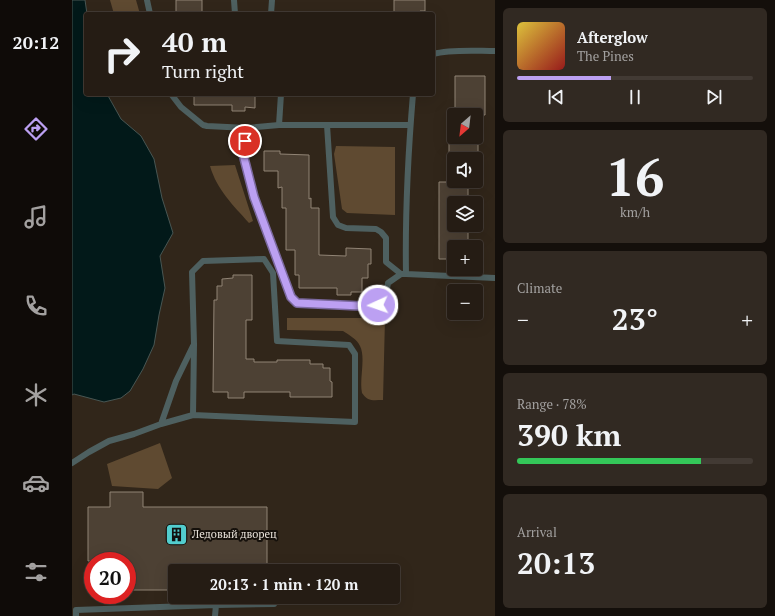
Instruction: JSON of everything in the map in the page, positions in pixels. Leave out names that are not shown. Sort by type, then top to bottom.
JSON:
[{"type":"lane","points":[[147,0],[150,12]]},
{"type":"lane","points":[[234,0],[234,12]]},
{"type":"lane","points":[[271,12],[272,0]]},
{"type":"lane","points":[[435,53],[448,51],[495,51]]},
{"type":"lane","points":[[173,96],[181,107],[203,125],[207,126],[247,128],[279,125],[410,125]]},
{"type":"lane","points":[[279,125],[280,96]]},
{"type":"lane","points":[[403,274],[410,125],[413,96]]},
{"type":"lane","points":[[326,125],[333,217],[338,225],[346,228],[376,228],[381,232],[386,238],[386,262],[403,274]]},
{"type":"lane","points":[[247,128],[243,154],[254,197],[291,297],[297,303],[361,306],[378,305],[386,295],[388,282],[403,274],[495,278]]},
{"type":"lane","points":[[72,463],[110,441],[193,415],[355,422],[355,354],[349,345],[277,341],[273,273],[264,259],[203,261],[192,272],[194,344],[193,415]]},
{"type":"lane","points":[[161,424],[176,381],[194,344]]},
{"type":"lane","points":[[76,616],[76,610],[274,604]]},
{"type":"lane","points":[[215,616],[216,605]]},
{"type":"shaded area","points":[[110,0],[136,0],[139,12],[113,12]]},
{"type":"shaded area","points":[[336,146],[395,147],[395,215],[347,213],[342,209],[334,154]]},
{"type":"shaded area","points":[[235,165],[253,221],[249,223],[221,190],[210,166]]},
{"type":"shaded area","points":[[287,318],[385,318],[383,400],[366,398],[362,393],[362,351],[355,339],[343,331],[287,330]]},
{"type":"shaded area","points":[[160,443],[172,478],[158,489],[112,486],[107,464]]},
{"type":"water","points":[[72,0],[85,0],[87,12],[84,12],[84,96],[108,96],[121,119],[141,136],[154,159],[162,198],[173,233],[160,256],[165,288],[154,345],[143,369],[130,391],[121,398],[104,402],[74,394],[72,395]]},
{"type":"building","points":[[176,0],[202,0],[202,12],[176,12]]},
{"type":"building","points":[[394,0],[425,0],[425,11],[394,12]]},
{"type":"building","points":[[455,76],[485,76],[485,115],[483,115],[483,108],[455,108]]},
{"type":"building","points":[[194,96],[255,96],[255,108],[245,107],[245,111],[232,111],[232,105],[194,105]]},
{"type":"building","points":[[449,144],[478,144],[478,152],[449,152]]},
{"type":"building","points":[[264,151],[280,151],[280,154],[309,155],[309,199],[311,198],[311,208],[319,208],[319,255],[346,256],[346,248],[371,249],[371,264],[368,264],[368,278],[362,278],[362,292],[351,292],[351,295],[337,295],[337,288],[299,288],[299,275],[295,275],[295,250],[286,250],[286,208],[282,208],[282,187],[278,188],[278,171],[264,171]]},
{"type":"building","points":[[439,182],[447,182],[447,188],[468,188],[468,196],[447,196],[447,232],[468,232],[468,240],[447,240],[447,259],[439,259]]},
{"type":"building","points":[[233,275],[252,275],[252,320],[246,320],[246,359],[254,359],[254,362],[310,360],[310,364],[323,364],[323,368],[330,368],[332,397],[290,397],[290,392],[244,392],[244,398],[228,398],[228,392],[213,392],[214,300],[217,300],[217,286],[222,286],[222,279],[233,278]]},
{"type":"building","name":"Ледовый дворец","points":[[110,492],[143,492],[143,507],[267,507],[267,564],[168,564],[168,590],[136,590],[136,552],[88,552],[88,507],[110,507]]},
{"type":"place","name":"Ледовый дворец","points":[[177,534]]},
{"type":"route","points":[[245,141],[243,154],[254,197],[291,297],[297,303],[361,306],[378,305]]}]
